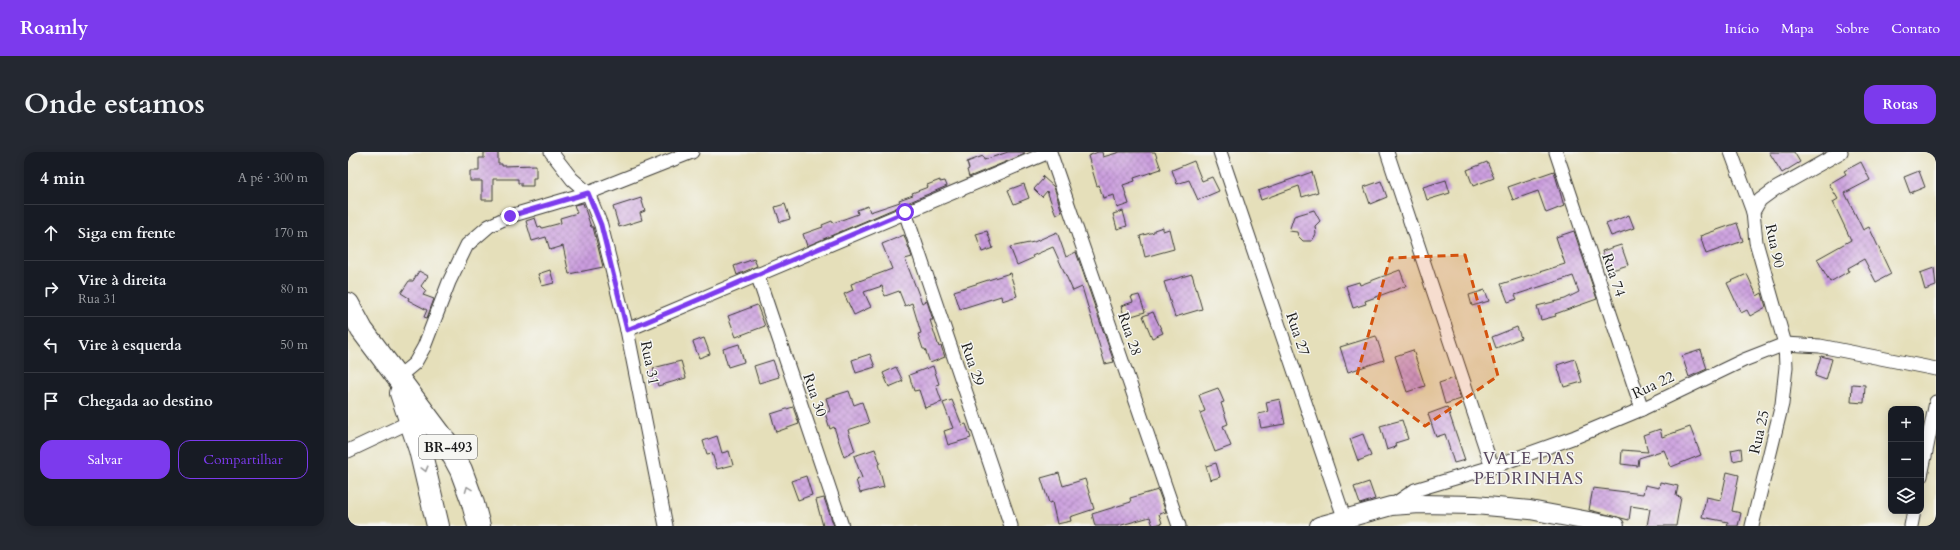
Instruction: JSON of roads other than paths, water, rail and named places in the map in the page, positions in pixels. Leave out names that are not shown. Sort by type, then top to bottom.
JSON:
[{"type":"highway","name":"BR-493","points":[[348,304],[362,330],[397,378],[418,418],[438,526]]},
{"type":"highway","name":"BR-493","points":[[418,418],[446,442],[460,470],[472,500],[479,526]]},
{"type":"main road","points":[[1319,526],[1345,522],[1391,506],[1420,504],[1476,505],[1530,510],[1584,523],[1615,526]]},
{"type":"street","name":"Rua 31","points":[[551,152],[572,179],[588,193],[601,225],[627,330],[666,526]]},
{"type":"street","points":[[397,378],[415,363],[424,347],[449,282],[467,245],[489,226],[510,216],[588,193],[692,152]]},
{"type":"street","points":[[627,330],[1050,152]]},
{"type":"street","name":"Rua 28","points":[[1050,152],[1178,526]]},
{"type":"street","name":"Rua 27","points":[[1220,152],[1345,522]]},
{"type":"street","points":[[1387,152],[1492,467]]},
{"type":"street","name":"Rua 74","points":[[1556,152],[1642,409]]},
{"type":"street","points":[[1731,152],[1754,212]]},
{"type":"street","name":"Rua 90","points":[[1785,344],[1756,242],[1754,212],[1760,200],[1775,189],[1841,152]]},
{"type":"street","name":"Rua 29","points":[[905,212],[1010,526]]},
{"type":"street","name":"Rua 30","points":[[757,274],[842,526]]},
{"type":"street","name":"Rua 22","points":[[1391,506],[1415,490],[1492,467],[1575,437],[1642,409],[1744,360],[1785,344],[1820,346],[1936,369]]},
{"type":"street","name":"Rua 25","points":[[1752,526],[1782,404],[1786,367],[1785,344]]},
{"type":"street","points":[[1924,461],[1936,402]]},
{"type":"street","points":[[348,451],[418,418]]},
{"type":"street","points":[[1911,526],[1913,514]]},
{"type":"district","name":"VALE DAS PEDRINHAS","points":[[1529,468]]}]
